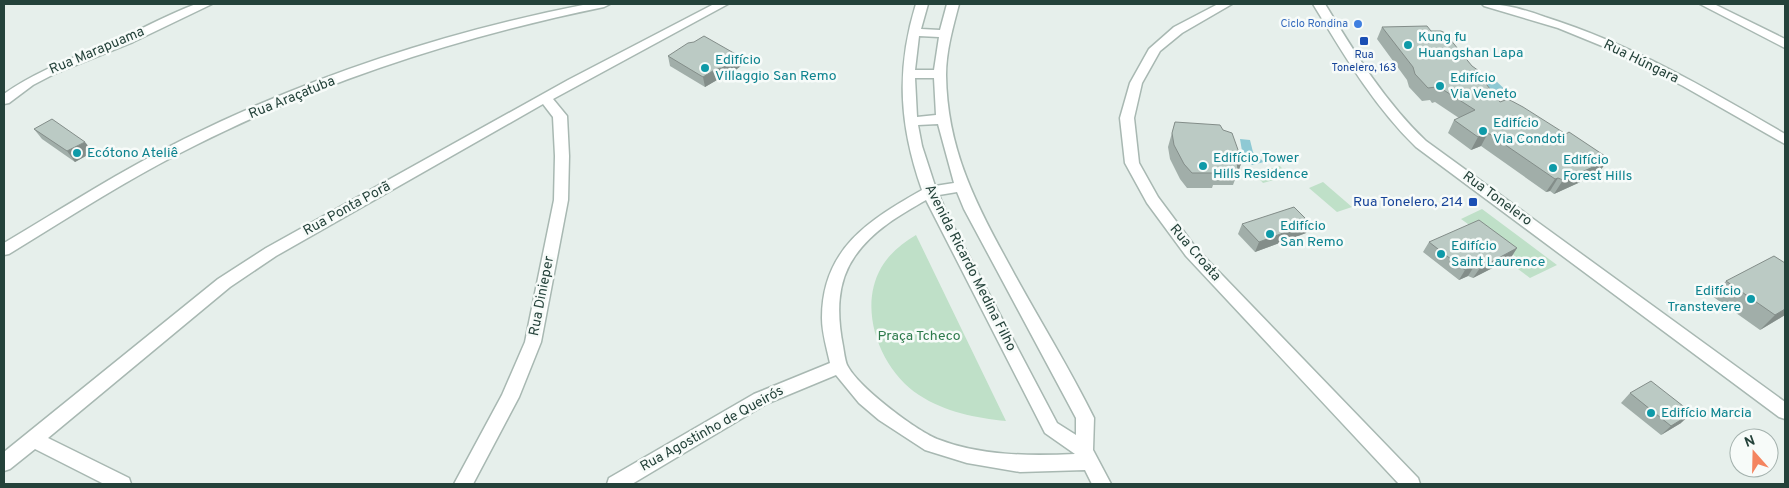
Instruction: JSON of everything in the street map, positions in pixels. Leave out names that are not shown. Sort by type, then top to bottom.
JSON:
[{"type":"street","points":[[172,4],[182,13]]},
{"type":"street","name":"Rua Marapuama","points":[[4,100],[29,82],[52,70],[129,39],[182,13],[206,4]]},
{"type":"street","name":"Rua Araçatuba","points":[[4,250],[181,147],[268,107],[336,80],[441,43],[526,20],[604,4]]},
{"type":"street","name":"Rua Ponta Porã","points":[[4,463],[224,283],[271,252],[545,98],[720,4]]},
{"type":"street","name":"Avenida Ricardo Medina Filho","points":[[922,4],[913,32],[908,74],[910,122],[914,146],[930,192],[1051,428],[1087,457],[1102,484]]},
{"type":"street","name":"Avenida Ricardo Medina Filho","points":[[953,4],[945,34],[940,74],[943,120],[961,187],[1024,310],[1085,418],[1087,457]]},
{"type":"street","name":"Rua Croata","points":[[1226,4],[1178,30],[1155,49],[1136,83],[1127,118],[1132,164],[1152,200],[1191,252],[1412,484]]},
{"type":"street","name":"Rua Tonelero","points":[[1319,4],[1384,106],[1401,126],[1422,144],[1785,412]]},
{"type":"street","name":"Rua Húngara","points":[[1488,4],[1536,17],[1596,39],[1655,67],[1785,140]]},
{"type":"street","points":[[1706,4],[1785,44]]},
{"type":"street","points":[[913,32],[945,34]]},
{"type":"street","points":[[908,74],[940,74]]},
{"type":"street","name":"Rua Dinieper","points":[[464,484],[510,397],[533,342],[561,200],[562,156],[560,116],[545,98]]},
{"type":"street","points":[[910,122],[943,120]]},
{"type":"street","points":[[961,187],[930,192],[891,214],[863,236],[848,254],[834,284],[830,319],[839,367],[866,398],[885,415],[931,444],[967,455],[1020,464],[1087,457]]},
{"type":"street","name":"Rua Agostinho de Queirós","points":[[616,484],[760,399],[839,367]]},
{"type":"street","points":[[33,439],[122,484]]},
{"type":"green space","points":[[1280,166],[1289,176],[1263,183],[1254,173]]},
{"type":"green space","points":[[1323,182],[1352,207],[1337,212],[1309,188]]},
{"type":"green space","points":[[1482,209],[1557,265],[1530,278],[1518,269],[1523,266],[1513,259],[1516,257],[1485,233],[1482,234],[1461,219]]},
{"type":"green space","name":"Praça Tcheco","points":[[916,235],[1006,421],[961,413],[929,401],[905,384],[884,355],[872,320],[871,302],[874,285],[881,268],[888,258],[901,245]]},
{"type":"water","points":[[1482,79],[1494,79],[1514,98],[1502,100],[1495,95]]},
{"type":"water","points":[[1240,139],[1250,140],[1253,152],[1264,162],[1252,165],[1243,157]]},
{"type":"building","points":[[1427,26],[1431,31],[1445,33],[1472,66],[1479,71],[1480,76],[1500,102],[1508,99],[1566,134],[1569,132],[1605,156],[1602,157],[1607,161],[1563,180],[1555,179],[1488,133],[1478,137],[1454,120],[1475,110],[1442,89],[1438,90],[1436,87],[1428,88],[1415,74],[1413,67],[1382,27]]},
{"type":"building","points":[[704,36],[739,56],[722,68],[716,69],[703,77],[668,56],[688,43]]},
{"type":"building","points":[[52,119],[85,142],[67,151],[34,129]]},
{"type":"building","points":[[1175,122],[1220,125],[1223,130],[1232,133],[1242,161],[1237,162],[1238,170],[1216,171],[1216,173],[1192,173],[1184,164],[1174,145],[1172,133]]},
{"type":"building","points":[[1294,207],[1310,223],[1259,242],[1242,224]]},
{"type":"building","points":[[1479,220],[1517,248],[1480,268],[1475,265],[1465,270],[1429,242]]},
{"type":"building","points":[[1774,256],[1785,263],[1785,309],[1775,315],[1726,281]]},
{"type":"building","points":[[1651,381],[1692,413],[1671,426],[1630,393]]},
{"type":"place","name":"Ciclo Rondina","points":[[1358,24]]},
{"type":"place","name":"Rua Tonelero, 163","points":[[1364,41]]},
{"type":"place","name":"Kung fu Huangshan Lapa","points":[[1408,45]]},
{"type":"place","name":"Edifício Villaggio San Remo","points":[[705,68]]},
{"type":"place","name":"Edifício Via Veneto","points":[[1440,86]]},
{"type":"place","name":"Edifício Via Condoti","points":[[1483,131]]},
{"type":"place","name":"Ecótono Ateliê","points":[[77,153]]},
{"type":"place","name":"Edifício Tower Hills Residence","points":[[1203,166]]},
{"type":"place","name":"Edifício Forest Hills","points":[[1553,168]]},
{"type":"place","name":"Rua Tonelero, 214","points":[[1473,202]]},
{"type":"place","name":"Edifício San Remo","points":[[1270,234]]},
{"type":"place","name":"Edifício Saint Laurence","points":[[1441,254]]},
{"type":"place","name":"Edifício Transtevere","points":[[1751,299]]},
{"type":"place","name":"Edifício Marcia","points":[[1651,413]]}]
